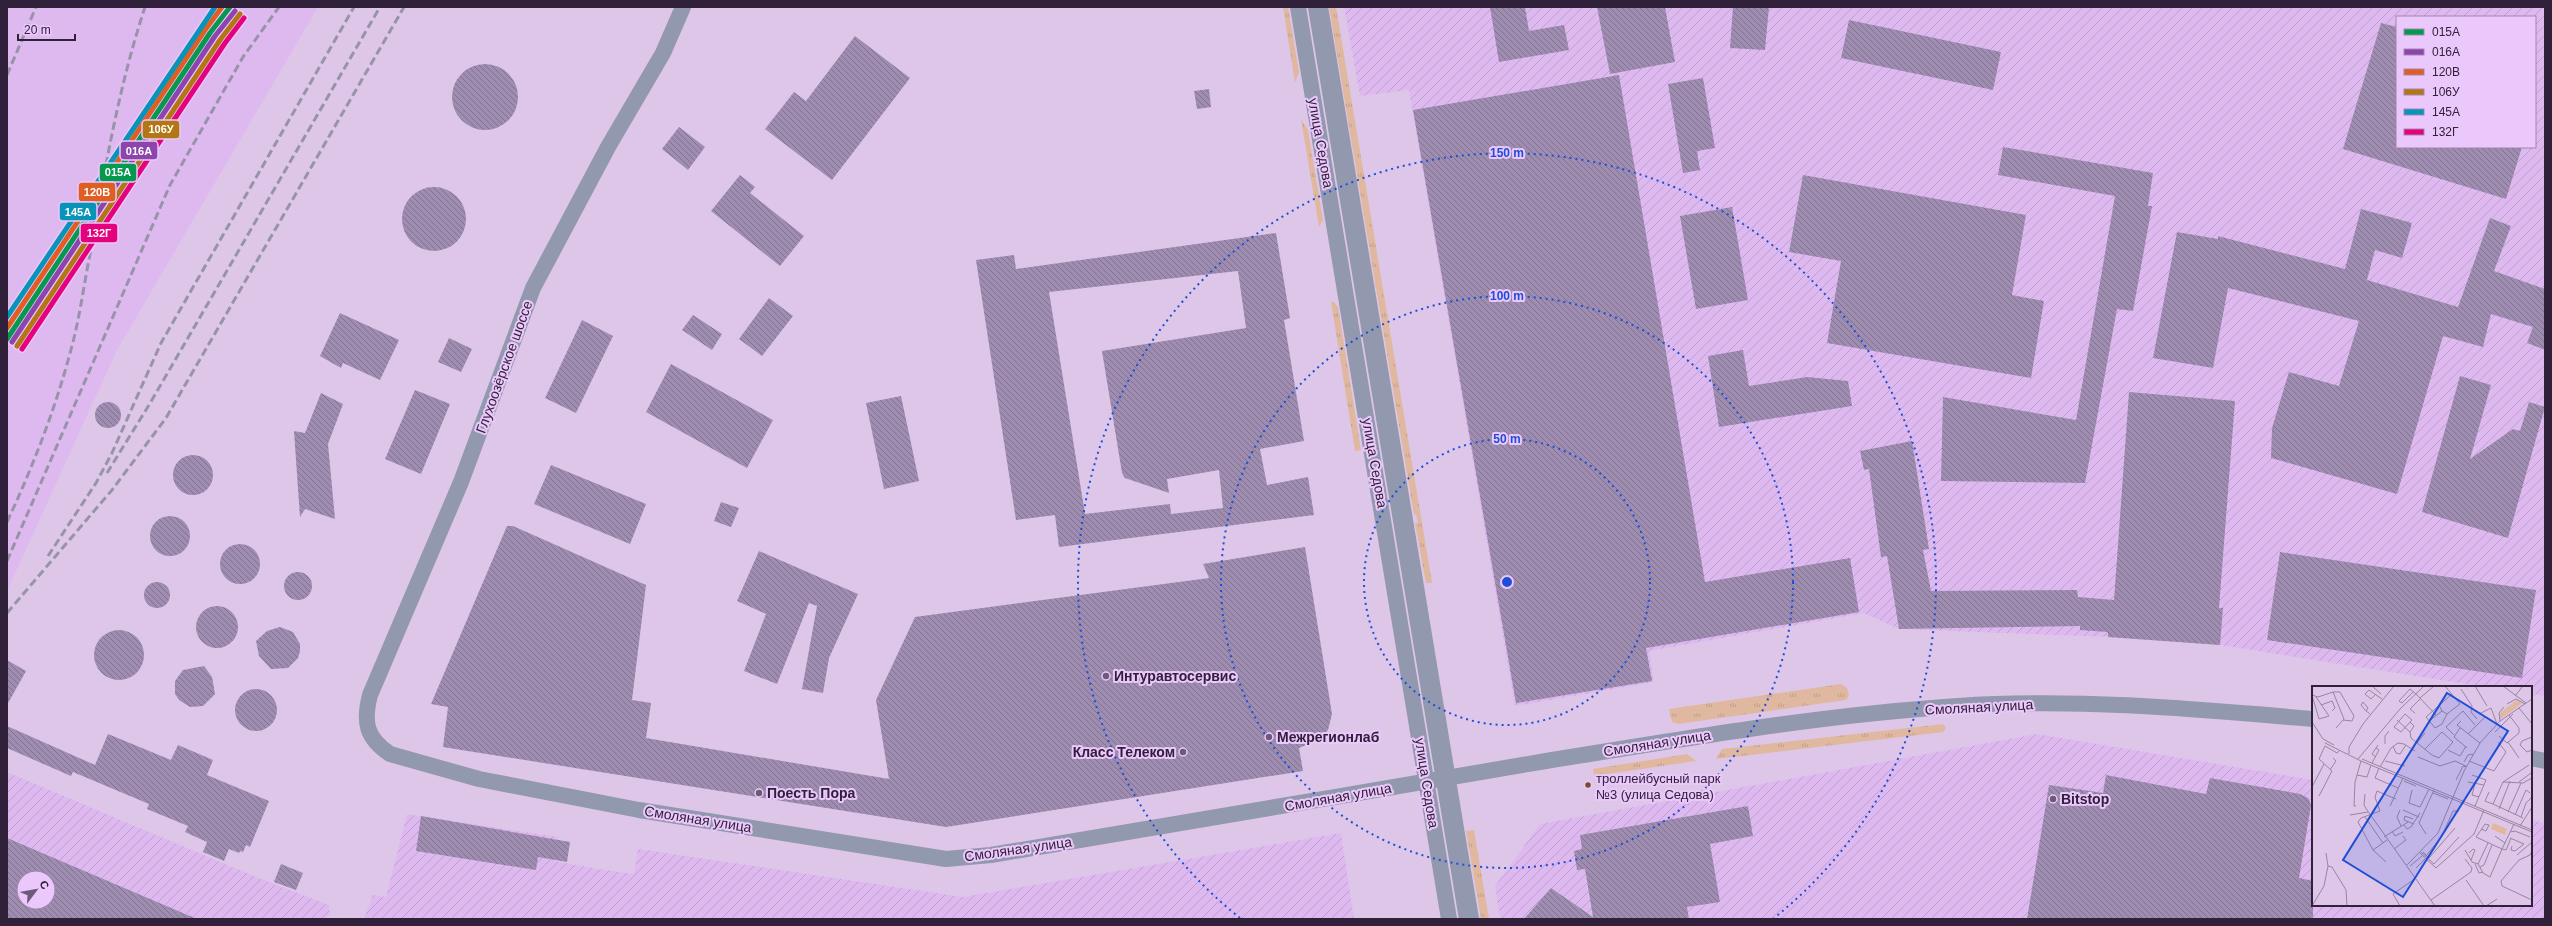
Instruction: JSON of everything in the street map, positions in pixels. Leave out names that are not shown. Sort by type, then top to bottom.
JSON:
[{"type":"street","name":"Глухоозёрское шоссе","points":[[376,741],[366,725],[365,716],[370,696],[460,482],[534,288],[608,147],[663,53],[683,7]]},
{"type":"street","name":"улица Седова","points":[[1298,7],[1449,919]]},
{"type":"street","name":"улица Седова","points":[[1318,7],[1470,919]]},
{"type":"street","name":"Смоляная улица","points":[[376,741],[390,754],[479,779],[639,810],[946,858],[991,855],[1426,781],[1805,721],[1958,706],[2079,704],[2177,708],[2312,719]]},
{"type":"street","points":[[2532,758],[2545,761]]},
{"type":"shaded area","points":[[7,7],[318,7],[117,350],[7,591]]},
{"type":"shaded area","points":[[1344,7],[2545,7],[2545,696],[2532,694],[2532,686],[2479,686],[2220,645],[2108,637],[1899,629],[1864,613],[1649,651],[1654,682],[1515,706],[1409,90],[1360,96]]},
{"type":"shaded area","points":[[2037,734],[2312,780],[2312,906],[2532,906],[2532,820],[2545,823],[2545,919],[1500,919],[1495,886],[1540,824]]},
{"type":"shaded area","points":[[7,772],[256,877],[329,905],[330,916],[318,919],[7,919]]},
{"type":"shaded area","points":[[407,814],[558,837],[554,861],[599,869],[634,874],[638,849],[963,897],[1341,833],[1354,919],[364,919],[373,895],[386,897]]},
{"type":"green space","points":[[1283,7],[1288,7],[1299,72],[1295,83]]},
{"type":"green space","points":[[1329,7],[1336,7],[1432,583],[1426,583],[1415,523],[1418,523],[1416,514],[1414,515]]},
{"type":"green space","points":[[1301,119],[1308,130],[1323,220],[1319,227]]},
{"type":"green space","points":[[1331,302],[1334,302],[1338,307],[1361,450],[1355,451]]},
{"type":"green space","points":[[1841,684],[1847,688],[1849,696],[1846,700],[1678,724],[1672,722],[1669,709]]},
{"type":"green space","points":[[1943,724],[1946,728],[1943,732],[1716,759],[1722,749]]},
{"type":"green space","points":[[1687,754],[1696,761],[1594,776],[1593,769]]},
{"type":"green space","points":[[1474,830],[1489,919],[1481,919],[1466,831]]},
{"type":"building","points":[[1490,7],[1525,7],[1529,31],[1564,25],[1569,50],[1499,62]]},
{"type":"building","points":[[1597,7],[1665,7],[1675,62],[1610,74]]},
{"type":"building","points":[[1733,7],[1769,7],[1765,50],[1730,48]]},
{"type":"building","points":[[1849,20],[2001,52],[1993,90],[1841,58]]},
{"type":"building","points":[[2381,23],[2396,27],[2396,148],[2522,148],[2506,199],[2343,149]]},
{"type":"building","points":[[855,36],[910,78],[832,180],[765,129],[794,92],[806,101]]},
{"type":"building","points":[[485,64],[498,67],[508,74],[515,84],[518,97],[515,110],[508,120],[498,127],[485,130],[472,127],[462,120],[455,110],[452,97],[455,84],[462,74],[472,67]]},
{"type":"building","points":[[1619,75],[1705,582],[1850,558],[1859,612],[1646,648],[1652,681],[1516,703],[1413,110]]},
{"type":"building","points":[[1703,78],[1715,148],[1697,151],[1700,170],[1683,173],[1668,84]]},
{"type":"building","points":[[1209,89],[1211,107],[1197,109],[1194,91]]},
{"type":"building","points":[[679,127],[705,147],[688,170],[662,149]]},
{"type":"building","points":[[2003,147],[2153,173],[2148,206],[2152,206],[2133,311],[2117,309],[2085,483],[1941,481],[1943,397],[2076,420],[2115,196],[1998,175]]},
{"type":"building","points":[[740,175],[755,187],[750,193],[804,236],[780,266],[711,211]]},
{"type":"building","points":[[1803,175],[2026,215],[2012,295],[2044,301],[2031,378],[1827,343],[1841,261],[1789,252]]},
{"type":"building","points":[[434,187],[452,193],[460,201],[466,219],[460,237],[452,245],[434,251],[416,245],[408,237],[402,219],[408,201],[416,193]]},
{"type":"building","points":[[1732,207],[1748,300],[1696,309],[1680,216]]},
{"type":"building","points":[[2361,209],[2412,223],[2402,258],[2375,250],[2367,280],[2458,307],[2490,218],[2511,226],[2494,271],[2545,289],[2545,350],[2527,343],[2533,327],[2491,314],[2483,347],[2443,336],[2397,494],[2271,458],[2272,428],[2289,372],[2339,386],[2359,321],[2228,288],[2213,368],[2153,358],[2177,232],[2218,239],[2218,236],[2345,269]]},
{"type":"building","points":[[1276,233],[1290,318],[1284,320],[1304,441],[1260,449],[1267,485],[1308,477],[1314,515],[1059,547],[1055,515],[1016,520],[976,260],[1014,255],[1016,269]],"holes":[[[1238,271],[1246,328],[1102,351],[1122,473],[1125,478],[1169,493],[1167,479],[1219,470],[1223,508],[1171,514],[1170,504],[1085,514],[1049,292]]]},
{"type":"building","points":[[769,298],[793,316],[762,356],[739,339]]},
{"type":"building","points":[[340,313],[399,340],[380,380],[343,363],[341,368],[320,356]]},
{"type":"building","points":[[693,315],[722,334],[712,350],[682,330]]},
{"type":"building","points":[[582,320],[613,336],[576,413],[545,398]]},
{"type":"building","points":[[449,338],[472,349],[461,372],[438,362]]},
{"type":"building","points":[[1743,350],[1749,386],[1807,377],[1848,381],[1852,406],[1719,427],[1708,356]]},
{"type":"building","points":[[671,364],[773,420],[747,468],[646,412]]},
{"type":"building","points":[[2460,376],[2491,385],[2470,459],[2513,429],[2520,431],[2529,402],[2545,407],[2508,538],[2422,512]]},
{"type":"building","points":[[415,390],[450,404],[421,474],[385,459]]},
{"type":"building","points":[[2129,392],[2235,401],[2219,608],[2223,608],[2220,645],[2108,637],[2108,632],[2080,630],[2080,626],[1899,629],[1887,556],[1881,557],[1869,469],[1864,470],[1860,451],[1912,441],[1929,549],[1923,550],[1931,591],[2077,590],[2078,597],[2114,600]]},
{"type":"building","points":[[321,393],[343,404],[328,444],[335,519],[305,509],[300,517],[294,431],[305,433]]},
{"type":"building","points":[[901,396],[919,481],[884,489],[866,403]]},
{"type":"building","points":[[108,402],[117,406],[121,415],[117,424],[108,428],[99,424],[95,415],[99,406]]},
{"type":"building","points":[[197,455],[204,458],[210,464],[213,475],[212,483],[204,492],[197,495],[189,495],[182,492],[174,483],[173,471],[176,464],[185,456]]},
{"type":"building","points":[[551,465],[646,504],[630,544],[534,504]]},
{"type":"building","points":[[721,502],[739,508],[731,527],[714,521]]},
{"type":"building","points":[[174,516],[181,519],[187,525],[190,536],[189,544],[181,553],[174,556],[166,556],[159,553],[151,544],[150,532],[153,525],[162,517]]},
{"type":"building","name":"Интуравтосервис","points":[[507,526],[513,526],[646,585],[632,700],[651,703],[646,738],[889,779],[876,700],[915,617],[1209,578],[1203,564],[1305,547],[1332,714],[1328,730],[1318,740],[1299,748],[1303,771],[946,827],[443,747],[448,707],[431,704]]},
{"type":"building","points":[[244,544],[251,547],[257,553],[260,564],[259,572],[251,581],[244,584],[236,584],[229,581],[221,572],[220,560],[223,553],[232,545]]},
{"type":"building","points":[[759,551],[858,594],[829,658],[823,693],[802,689],[817,606],[809,603],[777,684],[744,671],[766,614],[737,601]]},
{"type":"building","points":[[2280,552],[2536,590],[2522,678],[2267,640]]},
{"type":"building","points":[[298,572],[308,576],[312,586],[308,596],[298,600],[288,596],[284,586],[288,576]]},
{"type":"building","points":[[157,582],[166,586],[170,595],[166,604],[157,608],[148,604],[144,595],[148,586]]},
{"type":"building","points":[[217,606],[232,612],[238,627],[232,642],[217,648],[202,642],[196,627],[202,612]]},
{"type":"building","points":[[280,627],[293,632],[300,644],[300,651],[298,658],[288,668],[271,669],[259,656],[256,641],[267,631]]},
{"type":"building","points":[[114,630],[124,630],[137,637],[144,650],[144,660],[137,673],[124,680],[114,680],[105,676],[98,669],[94,660],[94,650],[98,641],[105,634]]},
{"type":"building","points":[[7,660],[26,671],[7,705]]},
{"type":"building","points":[[204,666],[212,677],[215,694],[203,706],[190,707],[179,700],[175,694],[175,681],[183,670]]},
{"type":"building","points":[[256,689],[271,695],[277,710],[271,725],[256,731],[241,725],[235,710],[241,695]]},
{"type":"building","points":[[7,726],[95,765],[108,734],[171,760],[178,745],[213,760],[207,775],[269,801],[250,847],[246,845],[243,852],[240,851],[239,853],[229,849],[224,861],[203,852],[207,842],[185,832],[188,826],[147,809],[149,804],[73,772],[71,776],[7,748]]},
{"type":"building","points":[[2106,775],[2206,794],[2210,778],[2300,794],[2308,798],[2311,805],[2299,878],[2312,881],[2313,919],[2027,919],[2049,785],[2103,793]]},
{"type":"building","points":[[1748,806],[1753,836],[1710,844],[1720,902],[1687,907],[1689,919],[1524,919],[1551,888],[1593,917],[1585,869],[1577,870],[1574,851],[1582,849],[1580,835]]},
{"type":"building","points":[[421,816],[570,842],[567,862],[538,857],[536,870],[416,851]]},
{"type":"building","points":[[7,838],[197,919],[7,919]]},
{"type":"building","points":[[281,864],[303,873],[296,890],[274,882]]},
{"type":"railway","points":[[7,75],[36,7]]},
{"type":"railway","points":[[7,522],[45,432],[68,362],[79,316],[120,97],[145,7]]},
{"type":"railway","points":[[7,561],[170,185],[243,57],[279,7]]},
{"type":"railway","points":[[48,556],[96,483],[112,453],[161,343],[354,7]]},
{"type":"railway","points":[[107,473],[149,405],[380,7]]},
{"type":"railway","points":[[7,613],[112,490],[166,418],[404,7]]},
{"type":"transit line","name":"145А","points":[[7,317],[215,7]]},
{"type":"transit line","name":"120В","points":[[7,328],[205,30],[222,7]]},
{"type":"transit line","name":"015А","points":[[7,339],[210,33],[230,7]]},
{"type":"transit line","name":"016А","points":[[12,342],[215,36],[235,11]]},
{"type":"transit line","name":"106У","points":[[17,346],[220,40],[240,14]]},
{"type":"transit line","name":"132Г","points":[[22,349],[225,43],[244,18]]},
{"type":"place","name":"Интуравтосервис","points":[[1106,676]]},
{"type":"place","name":"Межрегионлаб","points":[[1269,737]]},
{"type":"place","name":"Класс Телеком","points":[[1183,752]]},
{"type":"place","name":"троллейбусный парк №3 (улица Седова)","points":[[1588,785]]},
{"type":"place","name":"Поесть Пора","points":[[759,793]]},
{"type":"place","name":"Bitstop","points":[[2053,799]]}]
